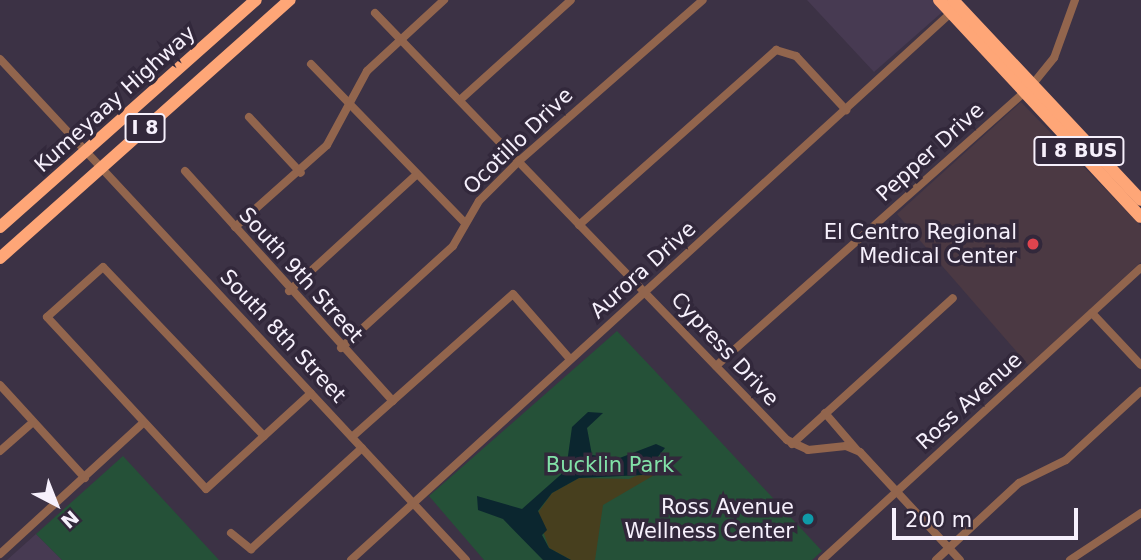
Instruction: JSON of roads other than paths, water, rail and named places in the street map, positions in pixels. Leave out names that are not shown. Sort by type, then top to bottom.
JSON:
[{"type":"highway","points":[[168,78],[243,0]]},
{"type":"highway","name":"Kumeyaay Highway","points":[[0,227],[256,0]]},
{"type":"highway","name":"Kumeyaay Highway","points":[[0,258],[290,0]]},
{"type":"highway","name":"I 8 BUS","points":[[939,0],[954,6],[1099,164],[1141,217]]},
{"type":"highway","name":"I 8 BUS","points":[[1099,164],[1141,200]]},
{"type":"street","points":[[234,227],[301,173],[332,138],[358,83],[400,37],[444,0]]},
{"type":"street","points":[[460,100],[571,0]]},
{"type":"street","name":"Ocotillo Drive","points":[[341,348],[445,254],[465,223],[519,161],[703,0]]},
{"type":"street","name":"Pepper Drive","points":[[716,366],[1028,88],[1054,58],[1075,0]]},
{"type":"street","name":"Aurora Drive","points":[[351,560],[846,110],[954,6]]},
{"type":"street","name":"Cypress Drive","points":[[375,13],[579,225],[646,289],[792,444]]},
{"type":"street","points":[[579,225],[783,49],[846,110]]},
{"type":"street","name":"South 8th Street","points":[[0,59],[466,560]]},
{"type":"street","points":[[311,64],[465,223]]},
{"type":"street","points":[[249,117],[301,173]]},
{"type":"street","name":"South 9th Street","points":[[185,171],[289,291],[393,401]]},
{"type":"street","points":[[289,291],[416,175]]},
{"type":"street","points":[[264,436],[103,267],[47,317],[206,489],[264,436],[311,393]]},
{"type":"street","name":"Ross Avenue","points":[[822,560],[1141,268]]},
{"type":"street","points":[[352,437],[513,294],[570,359]]},
{"type":"street","points":[[856,449],[808,450],[792,444],[953,298]]},
{"type":"street","points":[[1092,313],[1141,365]]},
{"type":"street","points":[[0,385],[85,478]]},
{"type":"street","points":[[936,560],[1019,483],[1066,460],[1141,391]]},
{"type":"street","points":[[825,413],[960,560]]},
{"type":"street","points":[[0,451],[33,422]]},
{"type":"street","points":[[0,554],[144,422]]},
{"type":"street","points":[[231,533],[251,549],[362,448]]},
{"type":"street","points":[[1070,560],[1141,513]]},
{"type":"water","points":[[588,412],[603,413],[587,428],[592,455],[617,459],[656,444],[665,448],[643,475],[579,478],[552,493],[538,511],[547,530],[542,535],[549,548],[571,560],[543,560],[503,519],[478,510],[477,496],[522,509],[566,470],[572,427]]},
{"type":"place","name":"El Centro Regional Medical Center","points":[[1033,244]]},
{"type":"place","name":"Ross Avenue Wellness Center","points":[[808,519]]},
{"type":"park label","name":"Bucklin Park","points":[[610,465]]}]
